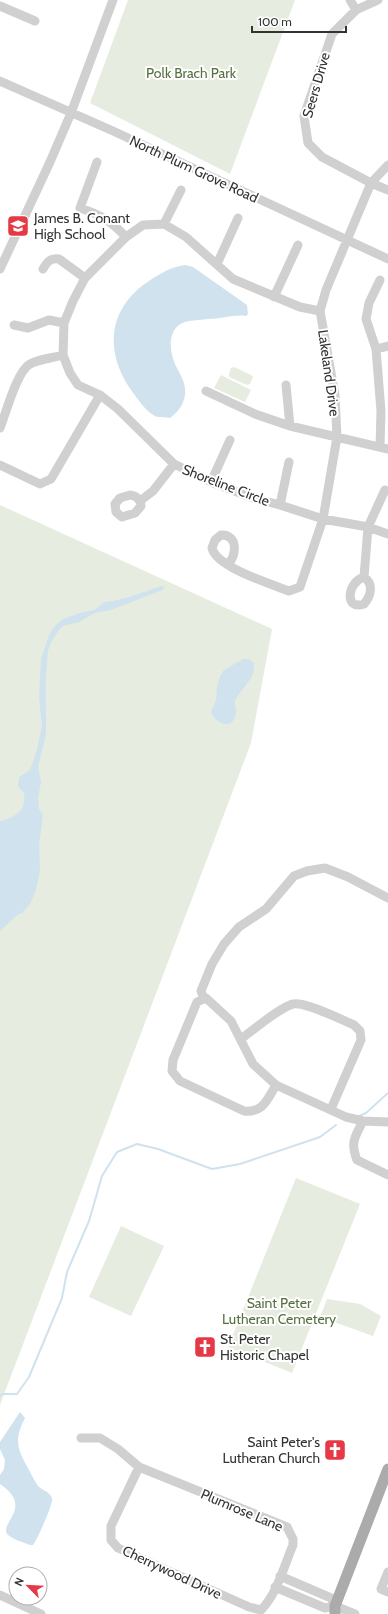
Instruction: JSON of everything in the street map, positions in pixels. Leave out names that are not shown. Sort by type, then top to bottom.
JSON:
[{"type":"main road","points":[[326,1614],[335,1610],[388,1469]]},
{"type":"street","points":[[0,269],[71,113],[113,0]]},
{"type":"street","points":[[350,0],[356,10]]},
{"type":"street","name":"Seers Drive","points":[[378,0],[356,10],[332,34],[304,116],[308,143],[322,157],[371,183],[388,190]]},
{"type":"street","points":[[0,6],[35,21]]},
{"type":"street","name":"North Plum Grove Road","points":[[0,81],[388,259]]},
{"type":"street","points":[[97,162],[80,208],[98,214],[112,222],[126,237]]},
{"type":"street","name":"Lakeland Drive","points":[[228,564],[232,568],[289,591],[300,587],[323,519],[337,437],[335,395],[320,311],[326,290],[371,183],[388,165]]},
{"type":"street","points":[[181,190],[164,224],[186,237],[233,279],[300,308],[320,311]]},
{"type":"street","points":[[216,264],[238,218]]},
{"type":"street","name":"Shoreline Circle","points":[[164,224],[143,225],[126,237],[85,278],[64,323],[63,355],[70,373],[78,385],[100,395],[118,409],[174,464],[211,482],[253,498],[280,504],[323,519],[368,527],[388,534]]},
{"type":"street","points":[[274,297],[298,245]]},
{"type":"street","points":[[43,269],[48,261],[54,258],[59,259],[85,278]]},
{"type":"street","points":[[206,391],[255,414],[290,426],[384,448],[376,349],[366,319],[369,303],[380,280]]},
{"type":"street","points":[[14,325],[28,328],[49,320],[64,323]]},
{"type":"street","points":[[376,349],[388,346]]},
{"type":"street","points":[[0,428],[19,376],[25,367],[32,363],[63,355]]},
{"type":"street","points":[[286,385],[290,426]]},
{"type":"street","points":[[0,466],[40,484],[52,479],[100,395]]},
{"type":"street","points":[[211,482],[230,440]]},
{"type":"street","points":[[280,504],[289,462]]},
{"type":"street","points":[[140,501],[153,491],[174,464]]},
{"type":"street","points":[[364,577],[368,527],[385,490]]},
{"type":"street","points":[[388,898],[348,877],[325,868],[307,871],[294,876],[266,909],[239,927],[224,944],[212,964],[201,991],[205,999],[231,1021],[253,1064],[276,1085],[346,1116],[363,1121],[388,1122]]},
{"type":"street","points":[[205,999],[197,1002],[173,1060],[172,1071],[180,1082],[244,1111],[253,1112],[261,1109],[276,1085]]},
{"type":"street","points":[[241,1039],[283,1009],[293,1004],[304,1005],[354,1025],[360,1031],[362,1040],[331,1109]]},
{"type":"street","points":[[363,1121],[353,1140],[353,1151],[357,1160],[388,1175]]},
{"type":"street","points":[[81,1438],[100,1438],[118,1449],[139,1468]]},
{"type":"street","name":"Plumrose Lane","points":[[139,1468],[287,1527],[293,1539],[293,1545],[275,1587]]},
{"type":"street","name":"Cherrywood Drive","points":[[139,1468],[111,1526],[112,1540],[118,1548],[255,1610],[261,1610],[267,1604],[275,1587]]},
{"type":"street","points":[[388,1572],[381,1589],[388,1592]]},
{"type":"street","points":[[280,1576],[330,1598],[335,1610]]},
{"type":"street","points":[[275,1587],[325,1608],[354,1614]]},
{"type":"street","points":[[0,1595],[40,1614]]},
{"type":"green space","name":"Polk Brach Park","points":[[128,0],[295,0],[230,174],[90,103]]},
{"type":"green space","points":[[234,367],[253,377],[250,384],[247,385],[229,377],[231,368]]},
{"type":"green space","points":[[221,375],[251,390],[245,402],[214,388]]},
{"type":"green space","points":[[0,505],[272,629],[251,743],[0,1405]]},
{"type":"green space","name":"Saint Peter Lutheran Cemetery","points":[[296,1178],[360,1204],[292,1373],[228,1347]]},
{"type":"green space","points":[[121,1226],[164,1246],[131,1316],[89,1297]]},
{"type":"green space","points":[[327,1299],[360,1304],[381,1316],[373,1336],[320,1317]]},
{"type":"water","points":[[185,265],[193,267],[247,305],[248,314],[246,316],[188,321],[179,325],[175,329],[172,334],[171,346],[175,364],[184,384],[185,395],[182,405],[175,414],[170,418],[158,417],[151,414],[144,407],[124,379],[114,348],[114,333],[117,319],[124,305],[135,292],[162,273],[175,267]]},
{"type":"water","points":[[163,586],[164,588],[162,590],[111,610],[95,613],[79,622],[63,626],[50,644],[46,676],[46,734],[38,767],[41,782],[38,798],[39,809],[43,815],[39,845],[40,870],[36,890],[30,904],[22,913],[17,915],[0,931],[0,821],[15,815],[22,809],[24,804],[24,793],[18,786],[19,777],[30,770],[37,750],[42,725],[39,698],[41,659],[50,633],[63,619],[95,610],[104,602],[127,598]]},
{"type":"water","points":[[243,659],[249,659],[254,663],[253,674],[235,701],[236,715],[233,721],[230,724],[223,724],[213,716],[211,712],[216,700],[220,676],[224,670]]},
{"type":"water","points":[[20,1412],[25,1418],[21,1426],[18,1439],[20,1451],[37,1484],[50,1494],[52,1498],[48,1514],[33,1545],[18,1541],[7,1534],[6,1529],[14,1513],[15,1507],[14,1500],[10,1492],[0,1484],[0,1475],[4,1469],[5,1460],[0,1449],[0,1442]]},
{"type":"waterway","points":[[359,1116],[366,1113],[388,1093]]},
{"type":"waterway","points":[[0,1396],[2,1394],[17,1394],[29,1377],[62,1298],[67,1272],[89,1221],[102,1176],[117,1152],[137,1144],[158,1149],[212,1169],[240,1164],[320,1137],[336,1125]]},
{"type":"place","name":"James B. Conant High School","points":[[18,226]]},
{"type":"place","name":"St. Peter Historic Chapel","points":[[205,1347]]},
{"type":"place","name":"Saint Peter's Lutheran Church","points":[[335,1450]]}]
